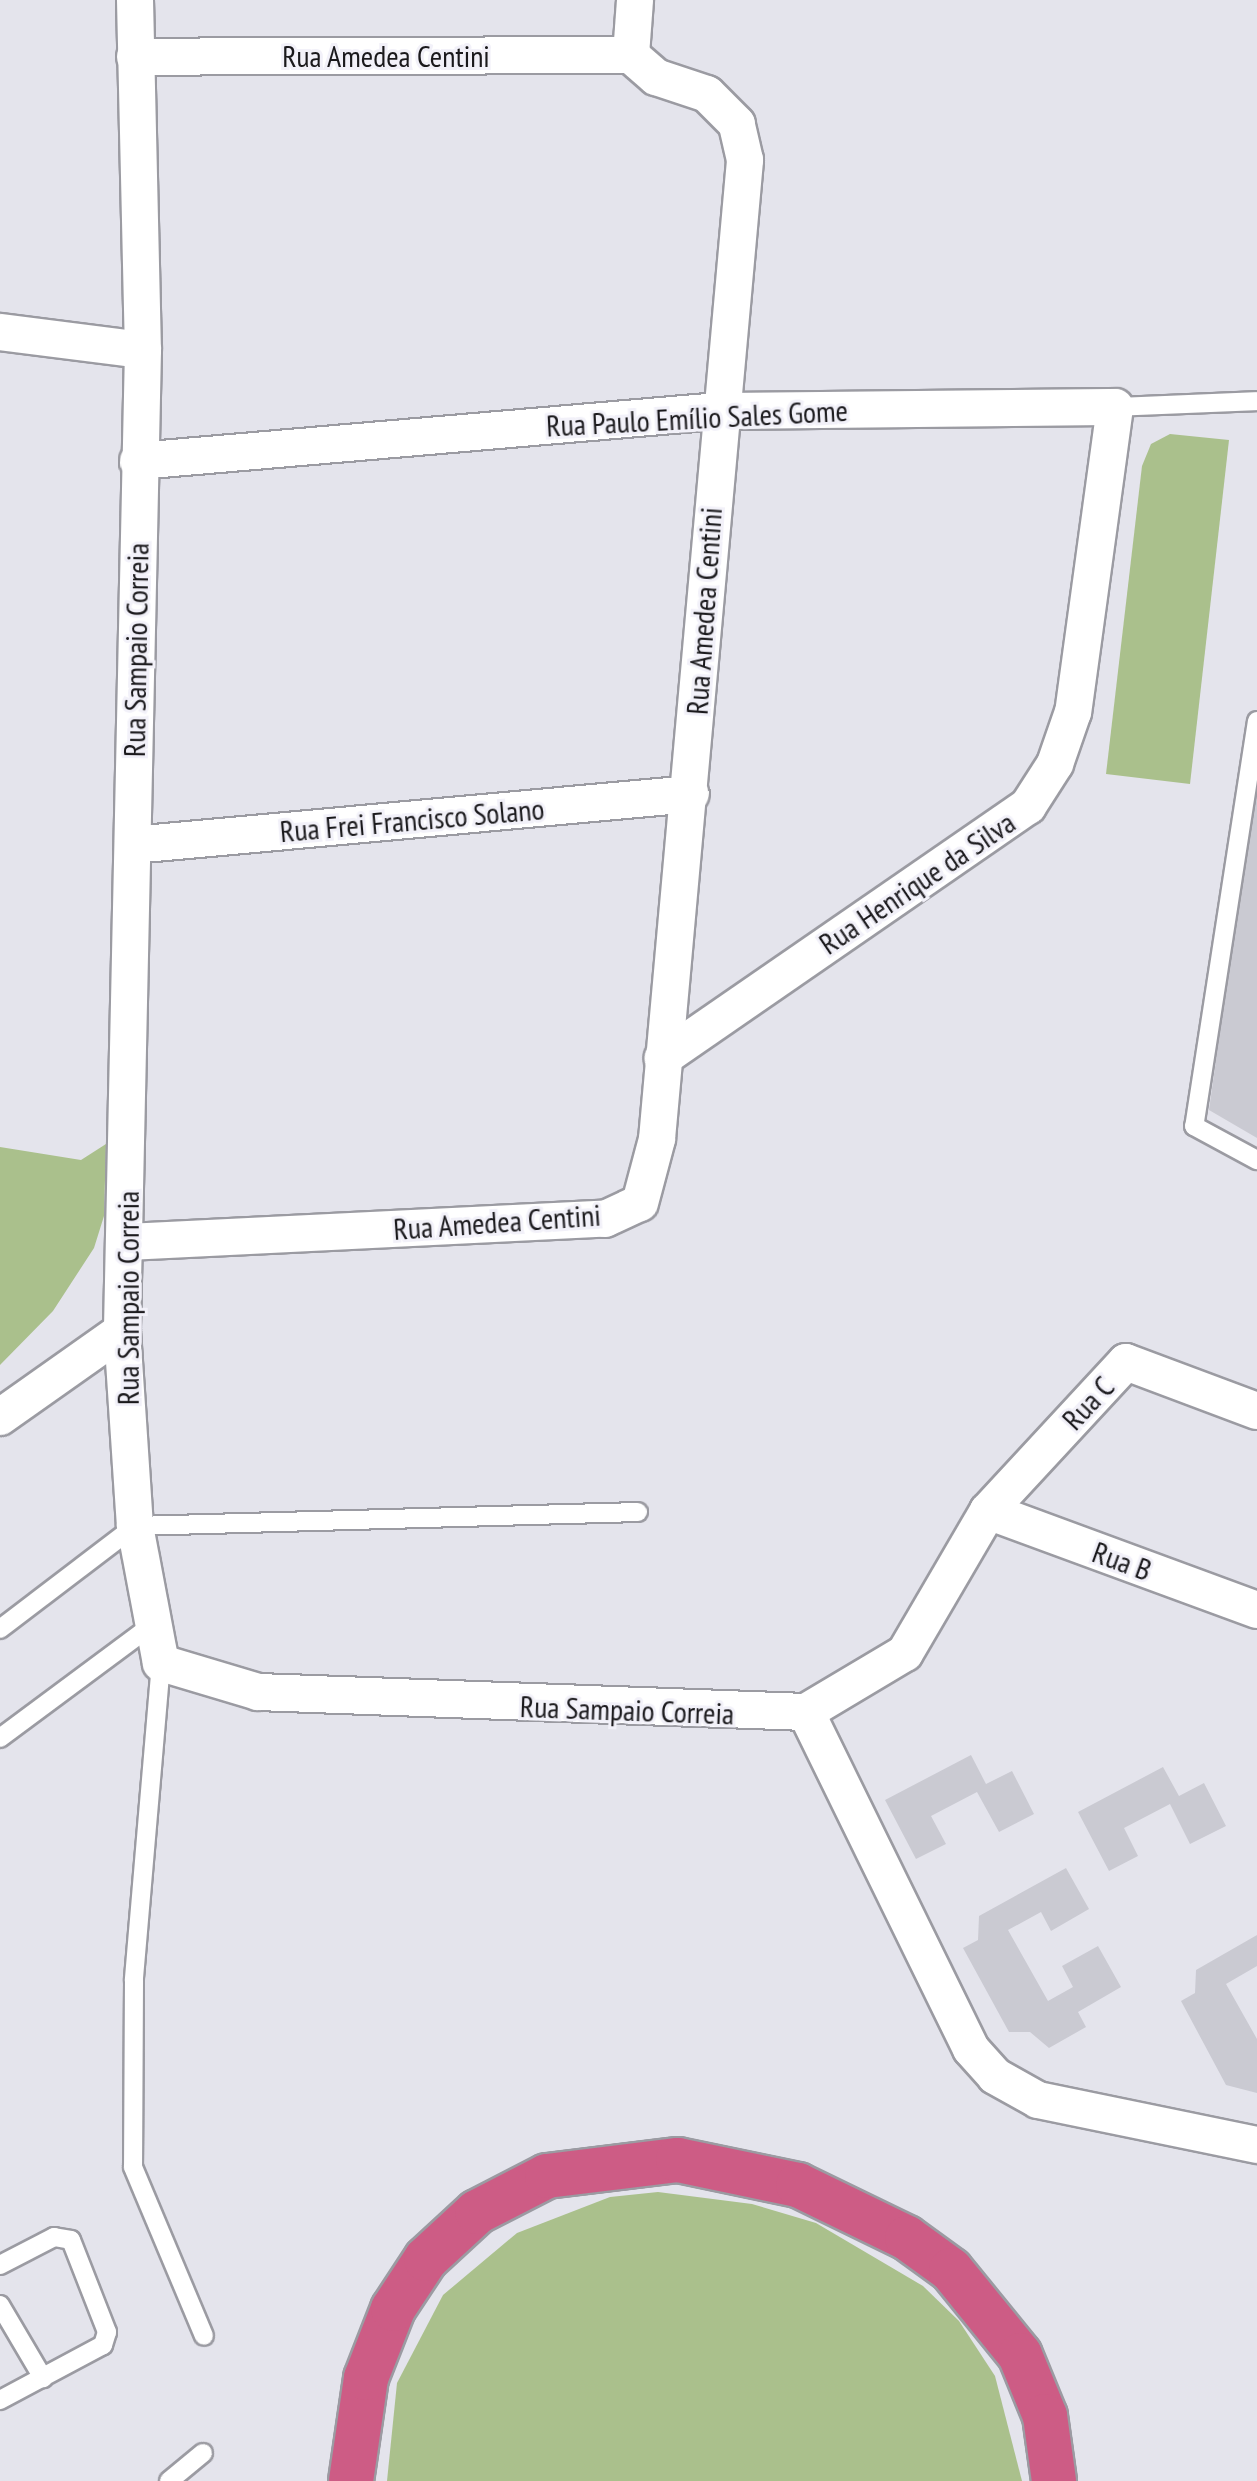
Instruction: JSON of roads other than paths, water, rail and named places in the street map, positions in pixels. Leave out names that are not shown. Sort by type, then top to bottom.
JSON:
[{"type":"highway","points":[[351,2481],[366,2378],[393,2309],[426,2259],[477,2212],[547,2176],[678,2160],[798,2185],[907,2238],[951,2270],[1020,2355],[1045,2416],[1054,2481]]},
{"type":"street","name":"Rua Sampaio Correia","points":[[135,0],[143,350],[138,461],[127,1242],[122,1331],[135,1526],[151,1626],[161,1663],[258,1692],[806,1712]]},
{"type":"street","points":[[631,55],[635,0]]},
{"type":"street","name":"Rua Amedea Centini","points":[[127,1242],[605,1219],[640,1203],[652,1180],[691,794],[719,411],[745,160],[737,124],[707,94],[656,77],[631,55],[135,57]]},
{"type":"street","points":[[0,332],[143,350]]},
{"type":"street","name":"Rua Paulo Emílio Sales Gome","points":[[138,461],[719,411],[1115,407]]},
{"type":"street","name":"Rua Henrique da Silva","points":[[663,1058],[1028,806],[1055,764],[1073,712],[1115,407]]},
{"type":"street","name":"Rua Frei Francisco Solano","points":[[133,845],[691,794]]},
{"type":"street","points":[[0,1417],[122,1331]]},
{"type":"street","name":"Rua C","points":[[988,1511],[1126,1362],[1257,1411]]},
{"type":"street","points":[[988,1511],[905,1653],[806,1712],[971,2049],[995,2076],[1038,2100],[1257,2145]]},
{"type":"street","name":"Rua B","points":[[988,1511],[1257,1610]]},
{"type":"lane","name":"Rua Paulo Emílio Sales Gome","points":[[1115,407],[1257,401]]},
{"type":"lane","points":[[1257,721],[1194,1126],[1257,1160]]},
{"type":"lane","points":[[0,1629],[135,1526],[638,1512]]},
{"type":"lane","points":[[0,1738],[151,1626]]},
{"type":"lane","points":[[161,1663],[134,1981],[133,2167],[204,2336]]},
{"type":"lane","points":[[0,2265],[63,2236],[105,2320],[103,2345],[0,2400]]},
{"type":"lane","points":[[0,2305],[43,2378]]},
{"type":"lane","points":[[169,2481],[203,2453]]}]
